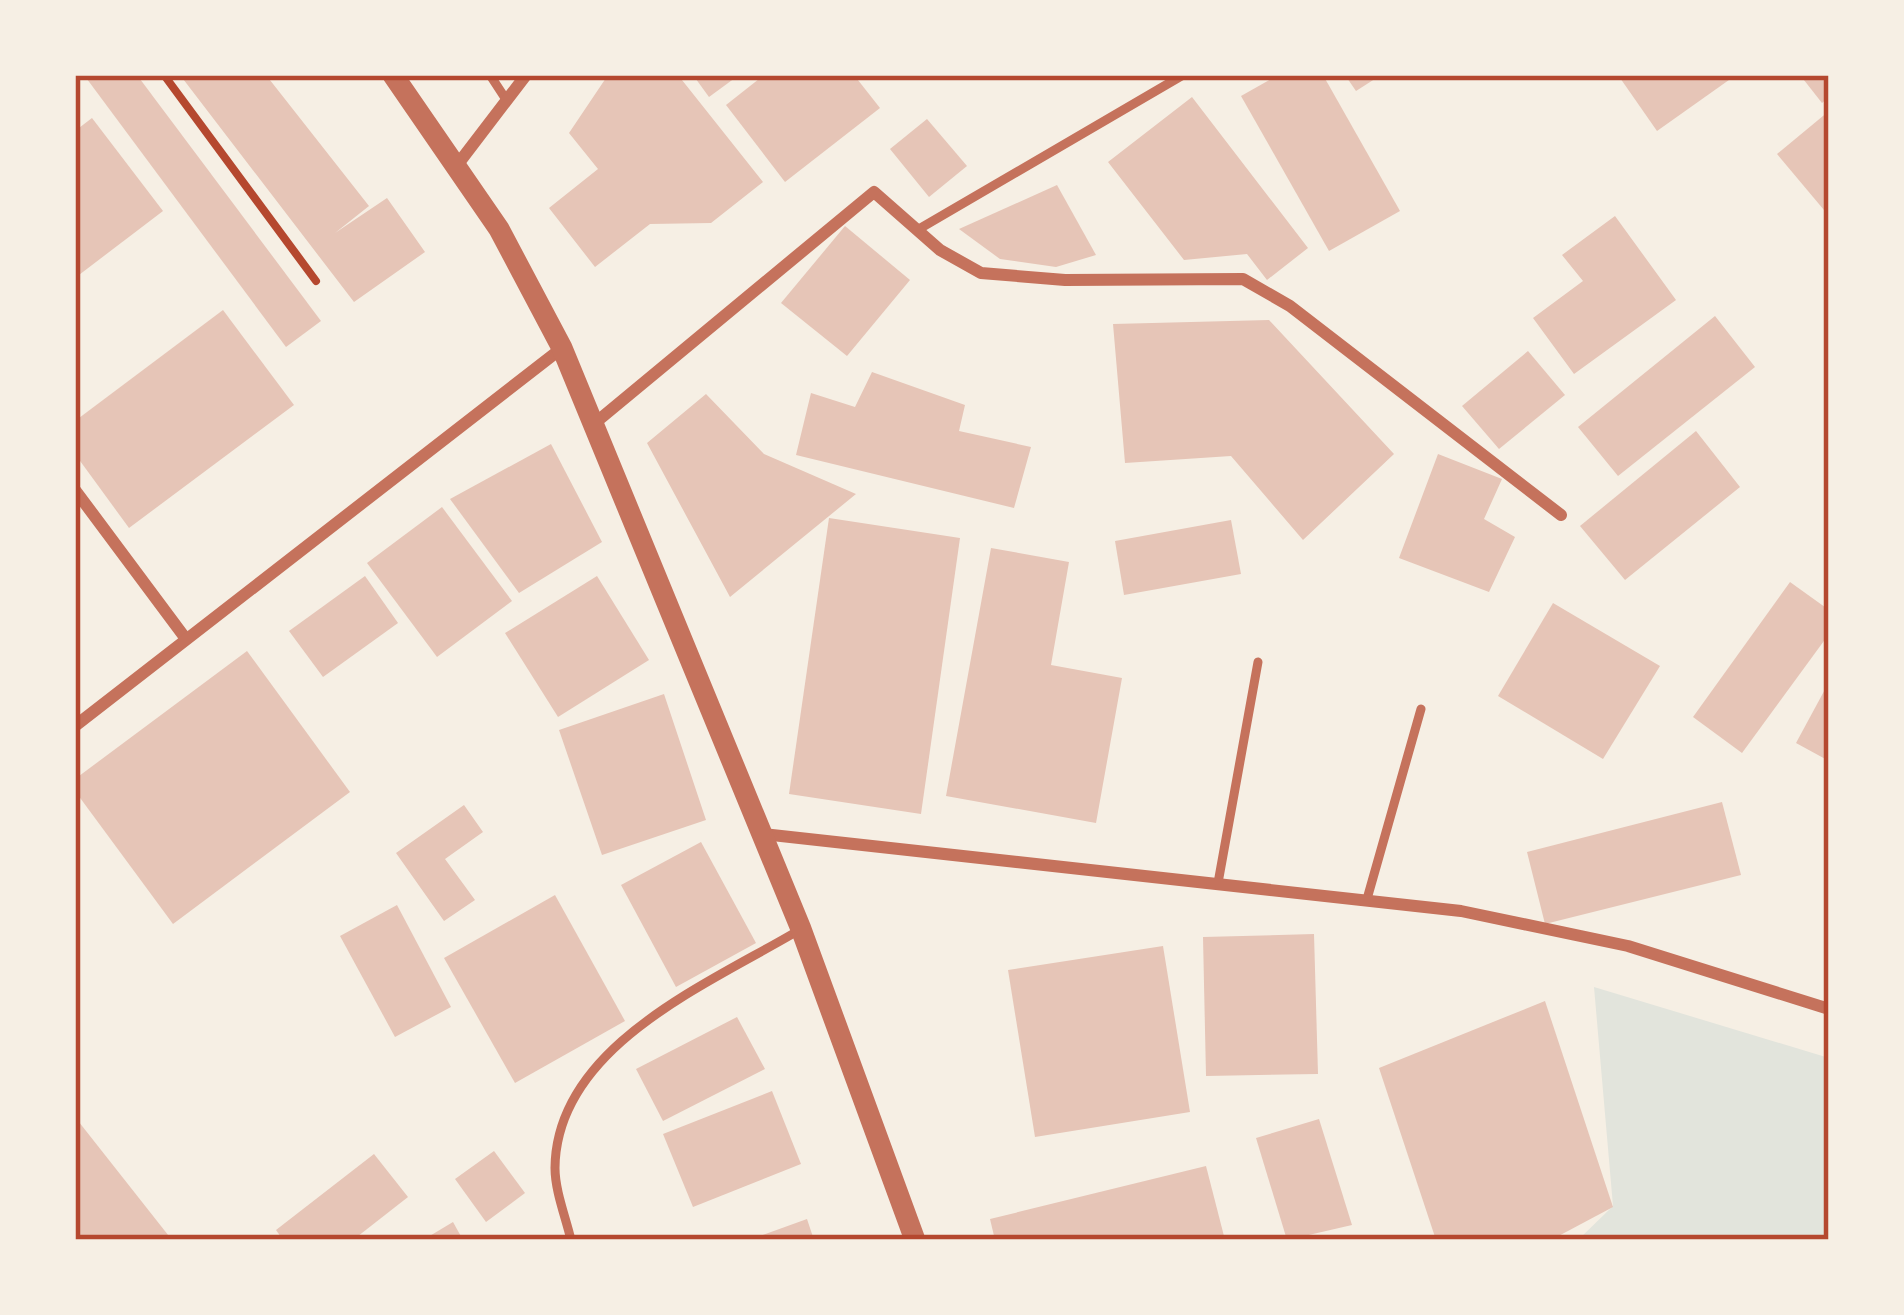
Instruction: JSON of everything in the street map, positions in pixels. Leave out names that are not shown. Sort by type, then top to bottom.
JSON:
[{"type":"street","points":[[393,75],[458,164],[562,348],[801,929],[915,1240]]},
{"type":"street","points":[[458,164],[526,75]]},
{"type":"street","points":[[595,423],[874,192],[940,250],[981,273],[1065,280],[1243,279],[1290,306],[1561,515]]},
{"type":"street","points":[[75,726],[562,348]]},
{"type":"street","points":[[75,490],[186,639]]},
{"type":"street","points":[[763,834],[1461,911],[1628,946],[1829,1009]]},
{"type":"lane","points":[[490,75],[507,101]]},
{"type":"lane","points":[[919,229],[1183,75]]},
{"type":"lane","points":[[1218,883],[1258,662]]},
{"type":"lane","points":[[1367,899],[1421,709]]},
{"type":"lane","points":[[571,1240],[555,1169],[568,1102],[612,1050],[801,929]]},
{"type":"path","points":[[164,75],[316,281]]},
{"type":"shaded area","points":[[1594,987],[1829,1058],[1829,1240],[1578,1240],[1613,1206]]},
{"type":"building","points":[[84,75],[137,75],[321,321],[286,347]]},
{"type":"building","points":[[180,75],[266,75],[369,206],[335,233],[387,198],[425,252],[354,302]]},
{"type":"building","points":[[608,75],[678,75],[763,182],[711,223],[650,224],[595,267],[549,208],[598,169],[569,133]]},
{"type":"building","points":[[693,75],[739,75],[709,97]]},
{"type":"building","points":[[764,75],[854,75],[880,108],[785,182],[726,105]]},
{"type":"building","points":[[1278,75],[1323,75],[1400,211],[1329,251],[1241,96]]},
{"type":"building","points":[[1345,75],[1381,75],[1356,91]]},
{"type":"building","points":[[1618,75],[1736,75],[1657,131]]},
{"type":"building","points":[[1800,75],[1829,75],[1829,97],[1822,103]]},
{"type":"building","points":[[1192,97],[1308,248],[1267,280],[1247,254],[1184,260],[1108,162]]},
{"type":"building","points":[[1829,111],[1829,216],[1777,154]]},
{"type":"building","points":[[92,118],[163,211],[75,278],[75,131]]},
{"type":"building","points":[[927,119],[967,166],[929,197],[890,149]]},
{"type":"building","points":[[1057,185],[1096,255],[1056,267],[1000,259],[959,229]]},
{"type":"building","points":[[1615,216],[1676,300],[1574,374],[1533,318],[1583,281],[1562,255]]},
{"type":"building","points":[[845,226],[910,280],[847,356],[781,303]]},
{"type":"building","points":[[223,310],[294,405],[129,528],[75,454],[75,421]]},
{"type":"building","points":[[1715,316],[1755,367],[1618,476],[1578,427]]},
{"type":"building","points":[[1269,320],[1394,454],[1303,540],[1231,456],[1125,463],[1113,324]]},
{"type":"building","points":[[1528,351],[1565,395],[1499,449],[1462,406]]},
{"type":"building","points":[[872,372],[965,405],[959,431],[1031,447],[1014,508],[796,455],[811,393],[855,407]]},
{"type":"building","points":[[706,394],[764,454],[856,494],[730,597],[647,443]]},
{"type":"building","points":[[1696,431],[1740,487],[1625,580],[1580,526]]},
{"type":"building","points":[[551,444],[602,542],[519,593],[450,499]]},
{"type":"building","points":[[1438,454],[1502,479],[1484,519],[1515,537],[1489,592],[1399,558]]},
{"type":"building","points":[[442,507],[512,601],[437,657],[367,563]]},
{"type":"building","points":[[829,518],[960,538],[921,814],[789,794]]},
{"type":"building","points":[[1231,520],[1241,574],[1124,595],[1115,541]]},
{"type":"building","points":[[991,548],[1069,562],[1051,665],[1122,678],[1096,823],[946,796]]},
{"type":"building","points":[[365,576],[398,623],[323,677],[289,631]]},
{"type":"building","points":[[597,576],[649,660],[558,717],[505,633]]},
{"type":"building","points":[[1790,582],[1829,610],[1829,634],[1742,753],[1693,717]]},
{"type":"building","points":[[1553,603],[1660,666],[1603,759],[1498,696]]},
{"type":"building","points":[[247,651],[350,792],[173,924],[75,791],[75,779]]},
{"type":"building","points":[[1829,682],[1829,761],[1796,743]]},
{"type":"building","points":[[664,694],[706,820],[602,855],[559,730]]},
{"type":"building","points":[[1722,802],[1741,875],[1545,924],[1527,852]]},
{"type":"building","points":[[464,805],[483,832],[445,859],[475,900],[444,921],[396,853]]},
{"type":"building","points":[[701,842],[756,943],[676,987],[621,885]]},
{"type":"building","points":[[555,895],[625,1021],[515,1083],[444,958]]},
{"type":"building","points":[[397,905],[451,1007],[395,1037],[340,936]]},
{"type":"building","points":[[1314,934],[1318,1074],[1206,1076],[1203,937]]},
{"type":"building","points":[[1163,946],[1190,1112],[1035,1137],[1008,970]]},
{"type":"building","points":[[1545,1001],[1613,1207],[1551,1240],[1436,1240],[1379,1068]]},
{"type":"building","points":[[737,1017],[765,1069],[663,1121],[636,1069]]},
{"type":"building","points":[[772,1091],[801,1164],[693,1207],[663,1134]]},
{"type":"building","points":[[75,1117],[172,1240],[75,1240]]},
{"type":"building","points":[[1319,1119],[1352,1225],[1287,1240],[1256,1138]]},
{"type":"building","points":[[494,1151],[525,1193],[486,1222],[455,1179]]},
{"type":"building","points":[[374,1154],[408,1197],[353,1240],[283,1240],[276,1230]]},
{"type":"building","points":[[1206,1166],[1225,1240],[995,1240],[990,1219]]},
{"type":"building","points":[[807,1219],[814,1240],[752,1240],[752,1239]]},
{"type":"building","points":[[453,1222],[463,1240],[423,1240]]}]
